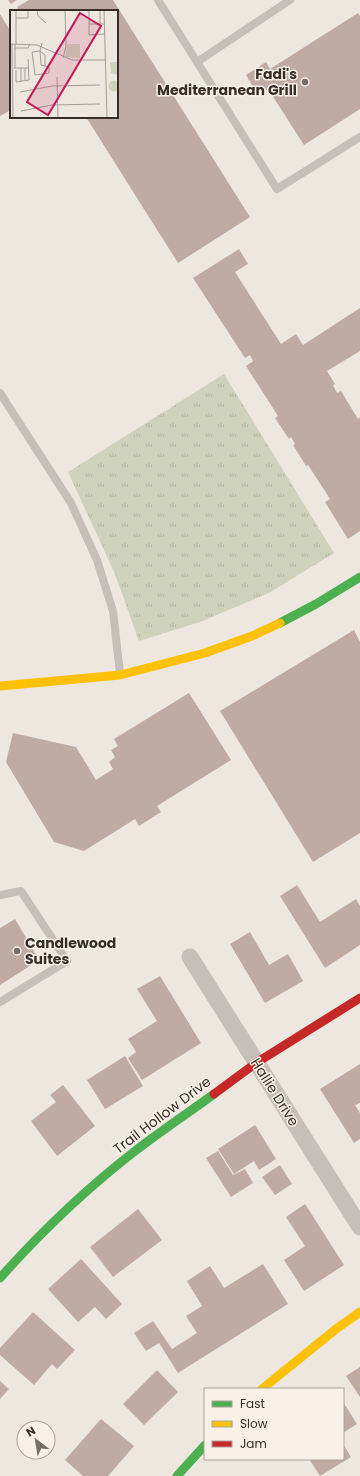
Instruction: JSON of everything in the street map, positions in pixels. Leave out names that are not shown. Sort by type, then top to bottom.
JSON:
[{"type":"street","points":[[0,686],[120,675],[205,653],[252,636],[316,604],[360,577]]},
{"type":"street","name":"Hallie Drive","points":[[190,957],[360,1227]]},
{"type":"street","name":"Trail Hollow Drive","points":[[0,1278],[22,1253],[73,1203],[135,1150],[256,1063],[360,998]]},
{"type":"street","points":[[263,1388],[336,1329],[360,1312]]},
{"type":"street","points":[[177,1476],[204,1446]]},
{"type":"lane","points":[[158,0],[276,189],[360,137]]},
{"type":"lane","points":[[197,62],[290,0]]},
{"type":"lane","points":[[0,393],[71,504],[97,560],[113,612],[120,675]]},
{"type":"lane","points":[[0,895],[21,891],[67,961],[0,1002]]},
{"type":"green space","points":[[224,374],[334,553],[269,593],[200,622],[139,641],[115,574],[68,472]]},
{"type":"building","points":[[8,0],[17,0],[11,4]]},
{"type":"building","points":[[29,0],[113,0],[250,217],[178,263],[87,118],[118,118],[118,10],[18,10],[17,7]]},
{"type":"building","name":"Fadi's Mediterranean Grill","points":[[358,13],[360,16],[360,109],[304,145],[268,89],[258,95],[246,75],[266,62],[270,69]]},
{"type":"building","points":[[0,14],[10,30],[10,111],[0,116]]},
{"type":"building","points":[[239,249],[248,264],[235,272],[281,344],[296,334],[303,345],[360,308],[360,351],[327,371],[335,384],[333,385],[337,393],[341,391],[358,419],[360,417],[360,531],[348,539],[325,502],[330,499],[308,465],[306,466],[293,445],[295,444],[291,437],[289,439],[275,418],[278,416],[246,366],[253,361],[250,355],[245,358],[193,278]]},
{"type":"building","points":[[354,630],[360,642],[360,833],[313,862],[220,711]]},
{"type":"building","points":[[189,693],[231,760],[157,806],[161,812],[139,826],[135,819],[84,851],[54,842],[6,762],[13,733],[76,747],[96,780],[113,769],[109,762],[115,757],[111,750],[118,746],[114,739]]},
{"type":"building","points":[[297,885],[320,922],[356,899],[360,906],[360,945],[325,968],[280,896]]},
{"type":"building","name":"Candlewood Suites","points":[[15,919],[39,960],[0,985],[0,928]]},
{"type":"building","points":[[250,932],[269,965],[288,954],[303,981],[265,1003],[230,944]]},
{"type":"building","points":[[160,976],[201,1043],[142,1080],[128,1058],[136,1052],[128,1039],[157,1021],[137,989]]},
{"type":"building","points":[[125,1056],[143,1086],[105,1109],[87,1080]]},
{"type":"building","points":[[360,1064],[360,1103],[355,1105],[360,1113],[360,1139],[354,1143],[320,1089]]},
{"type":"building","points":[[63,1085],[95,1126],[57,1156],[31,1121],[56,1102],[50,1095]]},
{"type":"building","points":[[255,1125],[276,1159],[259,1170],[254,1161],[234,1174],[218,1149]]},
{"type":"building","points":[[218,1151],[233,1175],[245,1169],[253,1183],[231,1197],[206,1158]]},
{"type":"building","points":[[280,1165],[292,1184],[275,1195],[262,1177]]},
{"type":"building","points":[[305,1204],[344,1265],[304,1291],[284,1260],[305,1246],[286,1217]]},
{"type":"building","points":[[138,1209],[162,1240],[113,1277],[90,1247]]},
{"type":"building","points":[[81,1259],[122,1304],[106,1319],[95,1307],[78,1322],[48,1289]]},
{"type":"building","points":[[263,1264],[288,1304],[178,1373],[159,1343],[146,1351],[134,1333],[153,1321],[172,1349],[197,1333],[186,1316],[202,1306],[187,1281],[210,1266],[224,1288]]},
{"type":"building","points":[[33,1312],[75,1350],[57,1369],[52,1364],[34,1385],[0,1355],[0,1348]]},
{"type":"building","points":[[360,1367],[360,1397],[346,1376]]},
{"type":"building","points":[[157,1370],[178,1392],[144,1425],[123,1404]]},
{"type":"building","points":[[0,1381],[9,1389],[0,1399]]},
{"type":"building","points":[[344,1404],[357,1424],[344,1432]]},
{"type":"building","points":[[101,1419],[134,1446],[108,1476],[83,1476],[65,1460]]},
{"type":"building","points":[[344,1446],[351,1457],[320,1476],[310,1460],[344,1460]]},
{"type":"traffic: fast","points":[[280,623],[316,604],[360,577]]},
{"type":"traffic: fast","points":[[0,1278],[48,1228],[99,1180],[145,1144],[214,1094]]},
{"type":"traffic: fast","points":[[177,1476],[204,1446]]},
{"type":"traffic: slow","points":[[0,686],[120,675],[205,653],[252,636],[280,623]]},
{"type":"traffic: slow","points":[[263,1388],[336,1329],[360,1312]]},
{"type":"traffic: jam","points":[[214,1094],[256,1063],[360,998]]},
{"type":"place","name":"Fadi's Mediterranean Grill","points":[[305,82]]},
{"type":"place","name":"Candlewood Suites","points":[[17,951]]}]
